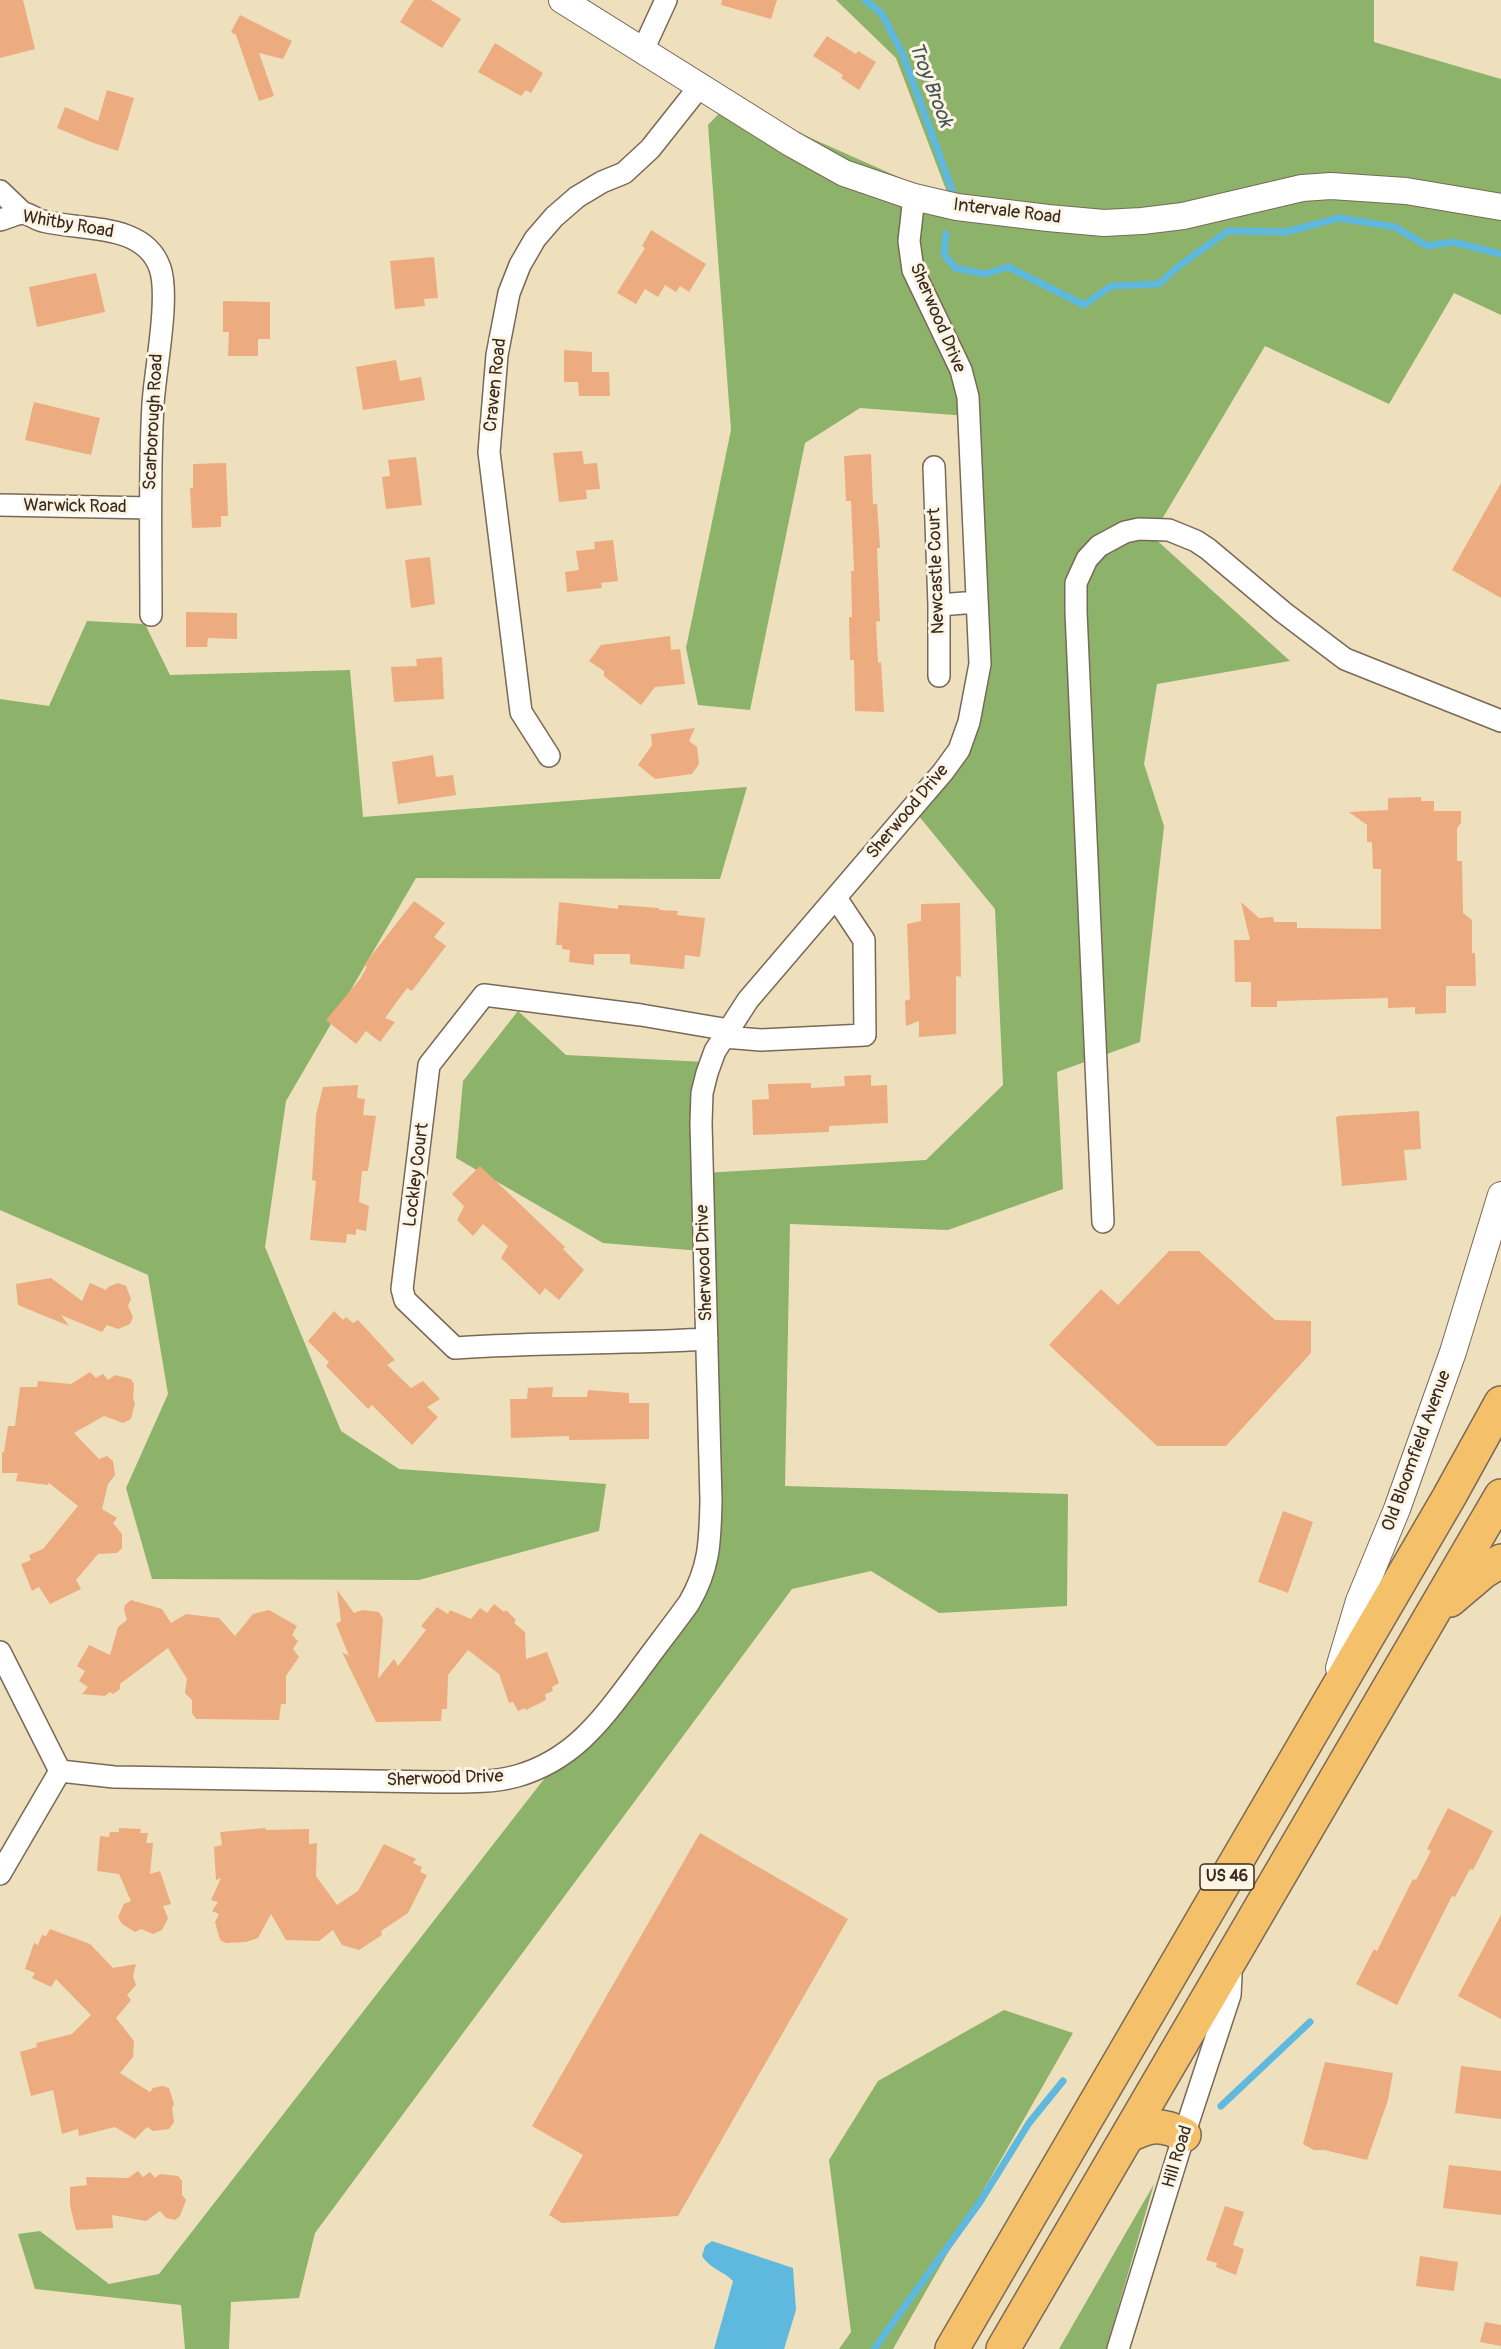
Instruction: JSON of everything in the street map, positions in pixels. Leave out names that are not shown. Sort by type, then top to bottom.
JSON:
[{"type":"highway","name":"US 46","points":[[952,2349],[1449,1497],[1501,1403]]},
{"type":"highway","name":"US 46","points":[[1003,2349],[1501,1496]]},
{"type":"highway","points":[[1431,1617],[1483,1572],[1501,1561]]},
{"type":"highway","points":[[1128,2136],[1146,2127],[1159,2126],[1170,2128],[1184,2135]]},
{"type":"street","name":"Intervale Road","points":[[562,0],[792,144],[843,172],[885,189],[957,207],[1104,223],[1142,221],[1183,216],[1302,188],[1331,186],[1406,191],[1501,207]]},
{"type":"street","points":[[643,50],[666,0]]},
{"type":"street","name":"Craven Road","points":[[549,756],[521,712],[489,452],[497,355],[509,293],[520,265],[535,239],[554,217],[577,197],[602,182],[624,173],[650,149],[700,86]]},
{"type":"street","points":[[0,191],[23,213]]},
{"type":"street","name":"Sherwood Drive","points":[[60,1771],[114,1777],[487,1782],[516,1777],[559,1757],[596,1728],[700,1585],[707,1566],[710,1548],[711,1501],[701,1123],[702,1094],[706,1073],[715,1051],[748,1000],[943,772],[959,750],[976,693],[980,664],[968,397],[961,370],[914,270],[909,241],[914,197]]},
{"type":"street","name":"Whitby Road","points":[[0,220],[23,213],[42,221],[116,233],[136,240]]},
{"type":"street","name":"Scarborough Road","points":[[136,240],[153,255],[160,269],[163,292],[153,403],[150,508],[152,615]]},
{"type":"street","name":"Newcastle Court","points":[[934,466],[939,676]]},
{"type":"street","name":"Warwick Road","points":[[0,505],[150,508]]},
{"type":"street","points":[[1103,1222],[1076,612],[1076,583],[1087,559],[1099,546],[1125,532],[1149,529],[1168,530],[1181,534],[1209,549],[1283,612],[1345,659],[1501,721]]},
{"type":"street","points":[[939,605],[977,602]]},
{"type":"street","points":[[727,1033],[761,1040],[865,1035],[864,940],[836,898]]},
{"type":"street","name":"Lockley Court","points":[[707,1339],[638,1343],[504,1344],[454,1347],[405,1300],[402,1288],[429,1065],[484,994],[641,1015],[727,1033]]},
{"type":"street","name":"Old Bloomfield Avenue","points":[[1328,1705],[1359,1601],[1397,1509],[1453,1352],[1501,1195]]},
{"type":"street","points":[[0,1652],[60,1771],[0,1874]]},
{"type":"street","name":"Hill Road","points":[[1118,2349],[1230,1995],[1229,1964]]},
{"type":"green space","points":[[836,0],[1374,0],[1374,42],[1501,79],[1501,315],[1454,293],[1389,404],[1265,346],[1152,536],[1290,661],[1157,684],[1144,764],[1164,826],[1140,1042],[1057,1072],[1063,1189],[948,1230],[790,1224],[785,1486],[1068,1494],[1067,1606],[939,1613],[871,1571],[792,1589],[315,2233],[299,2298],[231,2302],[229,2349],[185,2349],[181,2305],[35,2289],[18,2234],[40,2231],[109,2284],[159,2274],[705,1572],[701,1251],[603,1243],[456,1158],[463,1081],[518,1011],[566,1055],[706,1062],[704,1173],[926,1160],[1003,1085],[995,909],[913,809],[973,713],[968,416],[860,408],[805,443],[750,710],[698,705],[686,648],[731,430],[708,125],[730,102],[950,200],[896,58]]},
{"type":"green space","points":[[87,621],[145,624],[170,675],[350,670],[363,817],[747,787],[720,879],[416,878],[286,1101],[265,1247],[341,1431],[399,1469],[606,1484],[599,1531],[419,1580],[152,1579],[126,1488],[168,1394],[148,1275],[0,1210],[0,699],[49,706]]},
{"type":"green space","points":[[1004,2010],[1073,2033],[893,2349],[839,2349],[851,2332],[829,2160],[878,2081]]},
{"type":"green space","points":[[1154,2184],[1106,2349],[1059,2349]]},
{"type":"water","points":[[712,2241],[793,2268],[796,2310],[784,2349],[714,2349],[733,2281],[709,2264],[702,2256],[705,2246]]},
{"type":"building","points":[[0,0],[23,0],[35,49],[0,58]]},
{"type":"building","points":[[414,0],[431,0],[461,19],[442,48],[400,22]]},
{"type":"building","points":[[722,0],[777,0],[771,19],[721,5]]},
{"type":"building","points":[[240,15],[292,41],[283,59],[259,53],[274,96],[259,101],[236,35],[231,32]]},
{"type":"building","points":[[827,36],[856,54],[858,51],[876,62],[859,90],[841,78],[843,75],[813,56]]},
{"type":"building","points":[[495,43],[543,73],[531,93],[526,90],[521,96],[478,72]]},
{"type":"building","points":[[107,90],[134,98],[118,151],[57,128],[65,107],[98,121]]},
{"type":"building","points":[[651,230],[706,264],[689,292],[680,286],[676,292],[665,285],[658,297],[645,289],[636,304],[617,293],[645,248],[642,246]]},
{"type":"building","points":[[434,257],[438,298],[424,299],[425,306],[395,309],[390,261]]},
{"type":"building","points":[[96,273],[105,312],[37,327],[29,287]]},
{"type":"building","points":[[223,301],[270,302],[270,339],[258,339],[258,356],[228,356],[229,332],[223,332]]},
{"type":"building","points":[[564,350],[592,352],[592,372],[609,372],[610,396],[579,396],[578,382],[564,382]]},
{"type":"building","points":[[396,360],[400,381],[421,377],[425,400],[363,410],[356,367]]},
{"type":"building","points":[[34,402],[100,418],[91,455],[25,440]]},
{"type":"building","points":[[582,451],[584,464],[597,463],[600,489],[586,490],[587,499],[559,502],[553,453]]},
{"type":"building","points":[[871,454],[873,504],[877,504],[880,548],[877,548],[880,621],[876,622],[884,712],[855,711],[854,660],[850,660],[851,571],[854,571],[851,501],[846,501],[844,456]]},
{"type":"building","points":[[416,457],[422,505],[386,509],[382,477],[390,476],[388,460]]},
{"type":"building","points":[[226,463],[228,516],[221,516],[221,527],[192,528],[190,488],[193,488],[193,464]]},
{"type":"building","points":[[1501,483],[1501,598],[1452,570]]},
{"type":"building","points":[[613,540],[618,581],[601,583],[602,588],[567,592],[565,572],[579,570],[576,551],[595,549],[594,542]]},
{"type":"building","points":[[430,557],[435,604],[411,608],[405,560]]},
{"type":"building","points":[[186,612],[237,613],[237,639],[208,638],[207,647],[186,647]]},
{"type":"building","points":[[670,636],[671,650],[680,649],[685,684],[655,687],[641,705],[604,676],[604,671],[589,661],[601,645]]},
{"type":"building","points":[[442,657],[444,699],[394,702],[391,667],[417,666],[416,659]]},
{"type":"building","points":[[695,728],[689,741],[697,747],[699,764],[692,774],[655,779],[638,765],[652,745],[651,734]]},
{"type":"building","points":[[433,755],[436,777],[453,775],[456,795],[398,804],[392,762]]},
{"type":"building","points":[[1421,797],[1421,801],[1434,801],[1434,811],[1461,811],[1461,823],[1457,828],[1457,861],[1462,861],[1463,913],[1472,920],[1472,953],[1475,953],[1476,986],[1446,986],[1446,1013],[1415,1014],[1415,1007],[1388,1008],[1388,998],[1277,1001],[1277,1007],[1251,1007],[1251,982],[1235,982],[1234,940],[1250,940],[1241,902],[1259,918],[1273,917],[1274,922],[1297,922],[1297,928],[1381,929],[1381,869],[1373,869],[1372,842],[1367,842],[1367,825],[1349,812],[1388,810],[1388,798]]},
{"type":"building","points":[[414,901],[445,923],[434,937],[446,946],[412,991],[407,988],[385,1018],[395,1022],[380,1042],[366,1031],[356,1044],[326,1020],[360,979],[367,967],[364,965]]},
{"type":"building","points":[[559,902],[618,909],[618,905],[659,908],[659,910],[678,911],[677,915],[705,918],[700,957],[685,955],[684,969],[630,964],[630,954],[594,954],[594,965],[569,962],[570,950],[562,949],[562,945],[556,945]]},
{"type":"building","points":[[960,903],[961,977],[956,976],[956,1034],[919,1037],[919,1021],[906,1026],[905,1001],[910,999],[907,924],[921,921],[921,904]]},
{"type":"building","points":[[871,1075],[871,1086],[887,1085],[888,1123],[829,1126],[829,1132],[753,1135],[752,1100],[769,1099],[768,1084],[811,1083],[811,1088],[845,1086],[844,1076]]},
{"type":"building","points":[[358,1085],[357,1098],[365,1099],[363,1115],[376,1116],[368,1171],[362,1171],[359,1202],[369,1206],[366,1231],[356,1229],[356,1235],[347,1234],[346,1243],[310,1240],[316,1181],[312,1180],[316,1115],[323,1087]]},
{"type":"building","points":[[1419,1111],[1421,1149],[1404,1150],[1407,1180],[1342,1186],[1336,1118],[1338,1116]]},
{"type":"building","points":[[480,1166],[565,1247],[563,1249],[584,1270],[559,1300],[545,1288],[540,1295],[501,1258],[508,1246],[483,1224],[473,1236],[457,1220],[464,1206],[452,1194]]},
{"type":"building","points":[[1169,1251],[1199,1251],[1275,1320],[1311,1321],[1311,1353],[1226,1446],[1157,1446],[1049,1345],[1101,1289],[1118,1305]]},
{"type":"building","points":[[51,1278],[82,1301],[90,1283],[106,1290],[118,1283],[126,1286],[131,1299],[128,1306],[133,1317],[130,1324],[118,1329],[107,1325],[102,1332],[61,1315],[69,1326],[18,1305],[16,1284]]},
{"type":"building","points":[[334,1311],[343,1320],[346,1317],[353,1323],[358,1320],[395,1360],[387,1365],[411,1388],[423,1381],[440,1399],[427,1407],[438,1417],[412,1445],[372,1405],[368,1409],[326,1366],[329,1362],[308,1341]]},
{"type":"building","points":[[90,1372],[96,1378],[103,1374],[108,1380],[115,1375],[131,1379],[134,1384],[135,1403],[131,1419],[123,1423],[104,1416],[74,1433],[99,1459],[107,1456],[113,1461],[115,1475],[108,1484],[102,1509],[117,1518],[113,1523],[122,1534],[122,1548],[117,1553],[98,1554],[76,1580],[81,1589],[50,1604],[39,1587],[32,1591],[21,1564],[31,1560],[29,1555],[43,1549],[78,1506],[49,1483],[48,1485],[16,1481],[18,1473],[2,1473],[2,1452],[4,1452],[8,1426],[15,1426],[20,1387],[37,1387],[38,1381],[71,1384]]},
{"type":"building","points":[[553,1387],[552,1397],[587,1397],[588,1390],[629,1393],[629,1403],[649,1403],[649,1439],[569,1440],[569,1436],[511,1438],[510,1399],[527,1399],[528,1388]]},
{"type":"building","points":[[1283,1511],[1313,1522],[1288,1593],[1258,1582]]},
{"type":"building","points":[[337,1590],[354,1613],[362,1610],[379,1612],[383,1619],[378,1679],[394,1659],[398,1666],[426,1630],[421,1626],[437,1607],[448,1614],[450,1610],[471,1619],[480,1608],[487,1613],[494,1604],[504,1612],[506,1610],[516,1620],[514,1623],[525,1632],[526,1659],[547,1652],[559,1683],[552,1687],[553,1691],[545,1694],[546,1700],[526,1710],[525,1708],[518,1711],[513,1702],[509,1703],[499,1674],[468,1650],[448,1675],[447,1709],[442,1709],[441,1721],[376,1722],[342,1652],[349,1656],[336,1624],[341,1621]]},
{"type":"building","points":[[131,1600],[162,1609],[171,1623],[186,1614],[219,1618],[235,1636],[253,1614],[269,1610],[297,1626],[292,1635],[298,1641],[293,1649],[299,1657],[286,1676],[286,1704],[281,1704],[279,1720],[196,1719],[192,1713],[192,1700],[185,1693],[187,1679],[168,1648],[120,1684],[120,1689],[113,1694],[110,1692],[105,1696],[82,1694],[88,1687],[79,1681],[85,1671],[77,1666],[89,1645],[110,1655],[118,1627],[127,1620],[125,1605]]},
{"type":"building","points":[[1448,1808],[1493,1831],[1473,1870],[1470,1869],[1455,1897],[1452,1896],[1397,2005],[1356,1984],[1374,1949],[1377,1951],[1413,1879],[1416,1880],[1431,1851],[1427,1849]]},
{"type":"building","points":[[119,1828],[141,1829],[140,1833],[148,1833],[146,1843],[153,1843],[150,1874],[160,1871],[171,1904],[163,1906],[168,1918],[162,1930],[153,1934],[141,1929],[135,1932],[122,1924],[118,1917],[124,1904],[131,1901],[119,1874],[97,1871],[100,1836],[109,1837],[110,1832],[119,1832]]},
{"type":"building","points":[[265,1828],[266,1830],[309,1829],[309,1844],[317,1843],[316,1876],[337,1905],[358,1891],[384,1844],[416,1859],[413,1863],[422,1867],[420,1872],[427,1875],[408,1913],[381,1931],[382,1935],[359,1950],[342,1945],[333,1930],[319,1941],[286,1940],[271,1914],[258,1938],[246,1942],[226,1943],[220,1940],[215,1922],[219,1914],[212,1911],[218,1902],[211,1900],[221,1878],[216,1880],[214,1847],[222,1845],[220,1832]]},
{"type":"building","points":[[700,1833],[848,1919],[678,2216],[562,2223],[549,2215],[583,2155],[532,2126]]},
{"type":"building","points":[[1501,1915],[1501,2019],[1458,1996]]},
{"type":"building","points":[[50,1929],[90,1944],[113,1968],[136,1964],[133,1976],[136,1985],[127,1995],[131,2000],[116,2018],[134,2041],[133,2057],[120,2073],[150,2092],[153,2088],[162,2086],[169,2088],[174,2104],[172,2108],[174,2122],[169,2129],[153,2131],[147,2127],[135,2139],[115,2127],[79,2136],[78,2129],[62,2134],[53,2090],[31,2096],[20,2052],[37,2047],[36,2043],[72,2034],[91,2015],[56,1979],[51,1987],[32,1978],[35,1973],[25,1969],[34,1943],[38,1945],[42,1935],[46,1936]]},
{"type":"building","points":[[1325,2062],[1393,2073],[1388,2100],[1367,2160],[1324,2150],[1314,2150],[1303,2144]]},
{"type":"building","points":[[1461,2066],[1501,2071],[1501,2119],[1455,2113]]},
{"type":"building","points":[[1449,2165],[1501,2171],[1501,2215],[1443,2208]]},
{"type":"building","points":[[138,2171],[143,2177],[150,2172],[155,2178],[160,2174],[178,2176],[182,2181],[182,2195],[186,2200],[180,2216],[175,2220],[166,2218],[160,2211],[146,2221],[112,2215],[113,2228],[76,2230],[70,2205],[70,2187],[87,2185],[86,2177],[128,2178]]},
{"type":"building","points":[[1225,2206],[1244,2212],[1233,2245],[1244,2249],[1236,2275],[1216,2267],[1217,2263],[1206,2260]]},
{"type":"building","points":[[1420,2256],[1458,2262],[1454,2291],[1416,2286]]},
{"type":"building","points":[[1485,2322],[1501,2325],[1501,2346],[1480,2342]]},
{"type":"waterway","name":"Troy Brook","points":[[865,0],[882,14],[903,55],[952,190]]},
{"type":"waterway","name":"Troy Brook","points":[[946,234],[944,254],[955,268],[985,274],[1008,267],[1084,305],[1111,286],[1159,284],[1179,266],[1228,231],[1286,232],[1339,218],[1395,227],[1427,246],[1453,242],[1501,254]]},
{"type":"waterway","points":[[1221,2106],[1310,2022]]},
{"type":"waterway","points":[[874,2349],[980,2202],[1029,2123],[1063,2081]]}]
